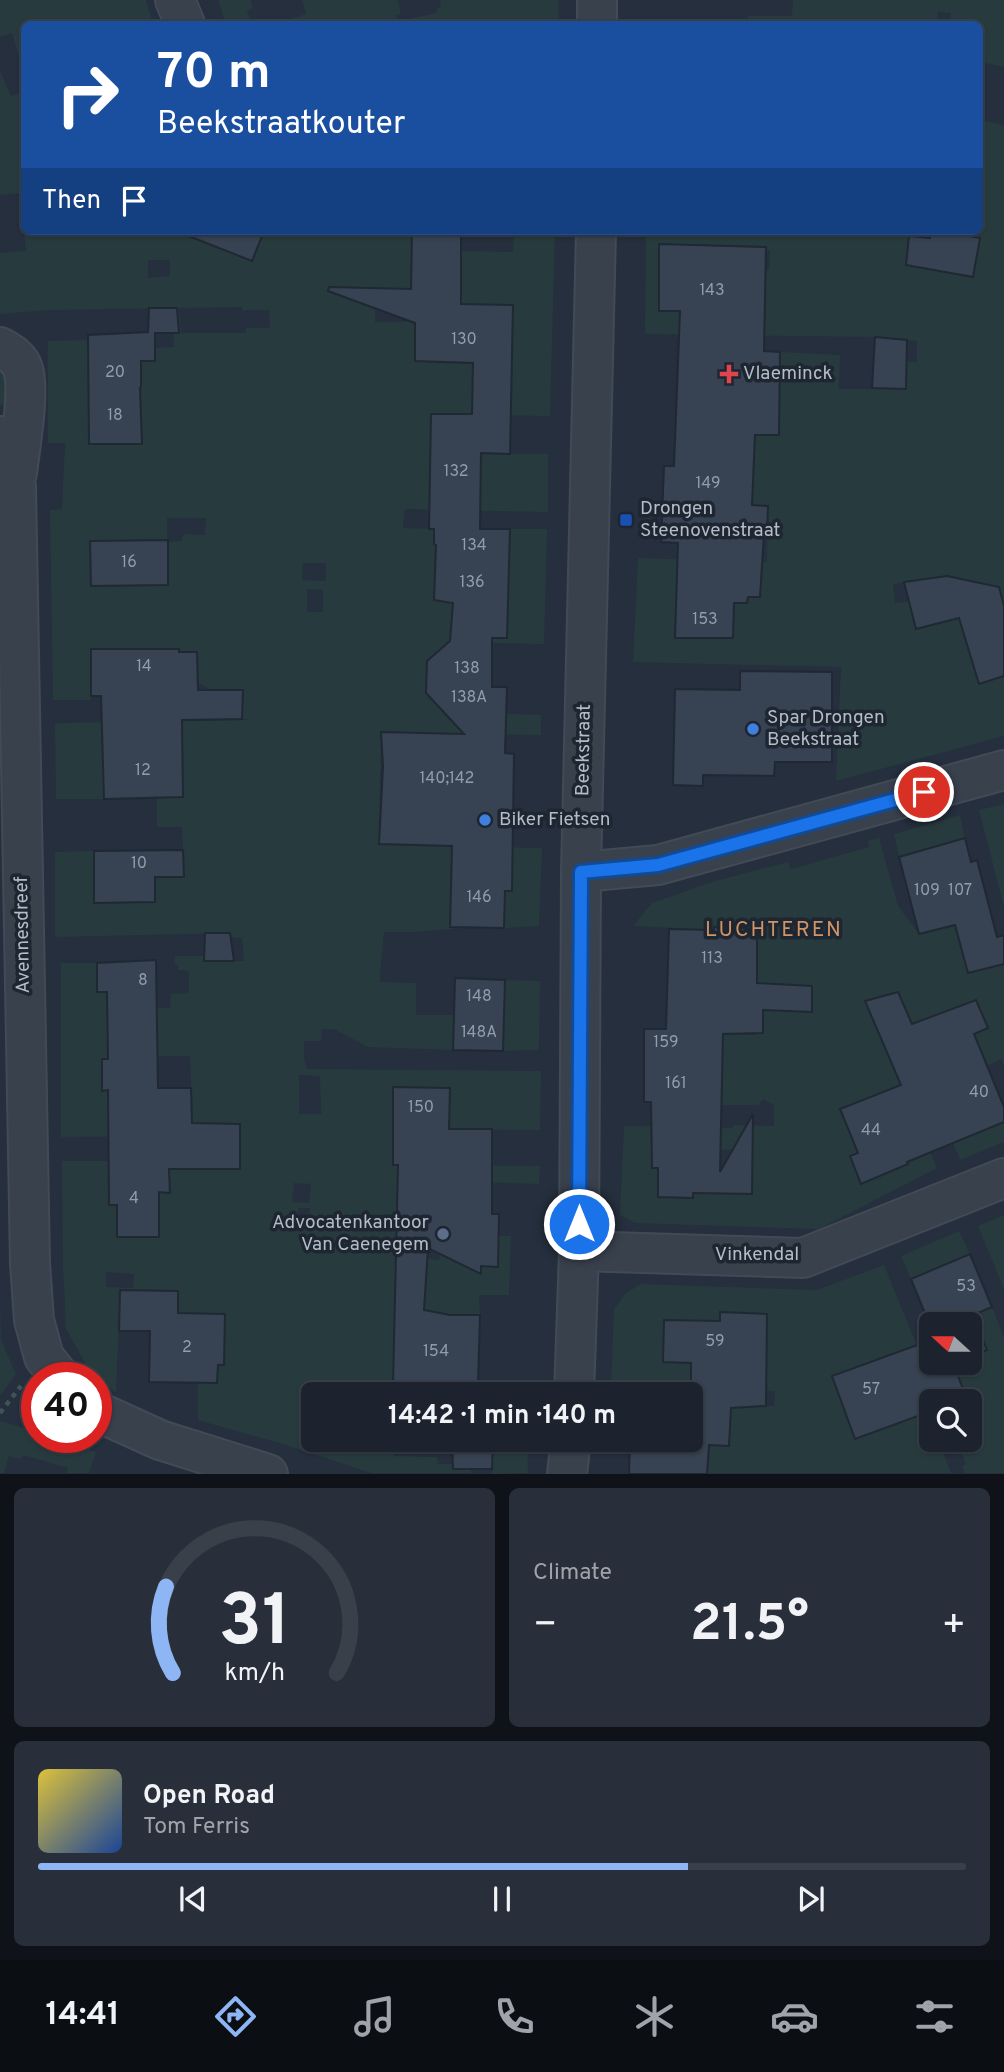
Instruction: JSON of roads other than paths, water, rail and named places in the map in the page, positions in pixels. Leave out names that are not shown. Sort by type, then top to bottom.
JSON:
[{"type":"street","points":[[176,0],[184,21]]},
{"type":"street","points":[[597,0],[597,21]]},
{"type":"street","name":"Beekstraat","points":[[574,1382],[579,1251],[581,872],[596,235]]},
{"type":"street","name":"Avennesdreef","points":[[0,347],[12,353],[23,367],[25,390],[16,487],[30,1263],[34,1320],[44,1357],[48,1362]]},
{"type":"street","name":"Avennesdreef","points":[[0,436],[16,487]]},
{"type":"street","points":[[581,872],[658,865],[1004,770]]},
{"type":"street","name":"Vinkendal","points":[[579,1251],[803,1258],[1004,1178]]},
{"type":"street","points":[[112,1418],[160,1440],[268,1474]]},
{"type":"street","points":[[568,1474],[570,1452]]},
{"type":"place","name":"Vlaeminck","points":[[729,374]]},
{"type":"place","name":"Drongen Steenovenstraat","points":[[626,520]]},
{"type":"place","name":"Spar Drongen Beekstraat","points":[[753,729]]},
{"type":"place","name":"Biker Fietsen","points":[[485,820]]},
{"type":"place","name":"Advocatenkantoor Van Caenegem","points":[[443,1234]]},
{"type":"district","name":"LUCHTEREN","points":[[774,930]]}]
